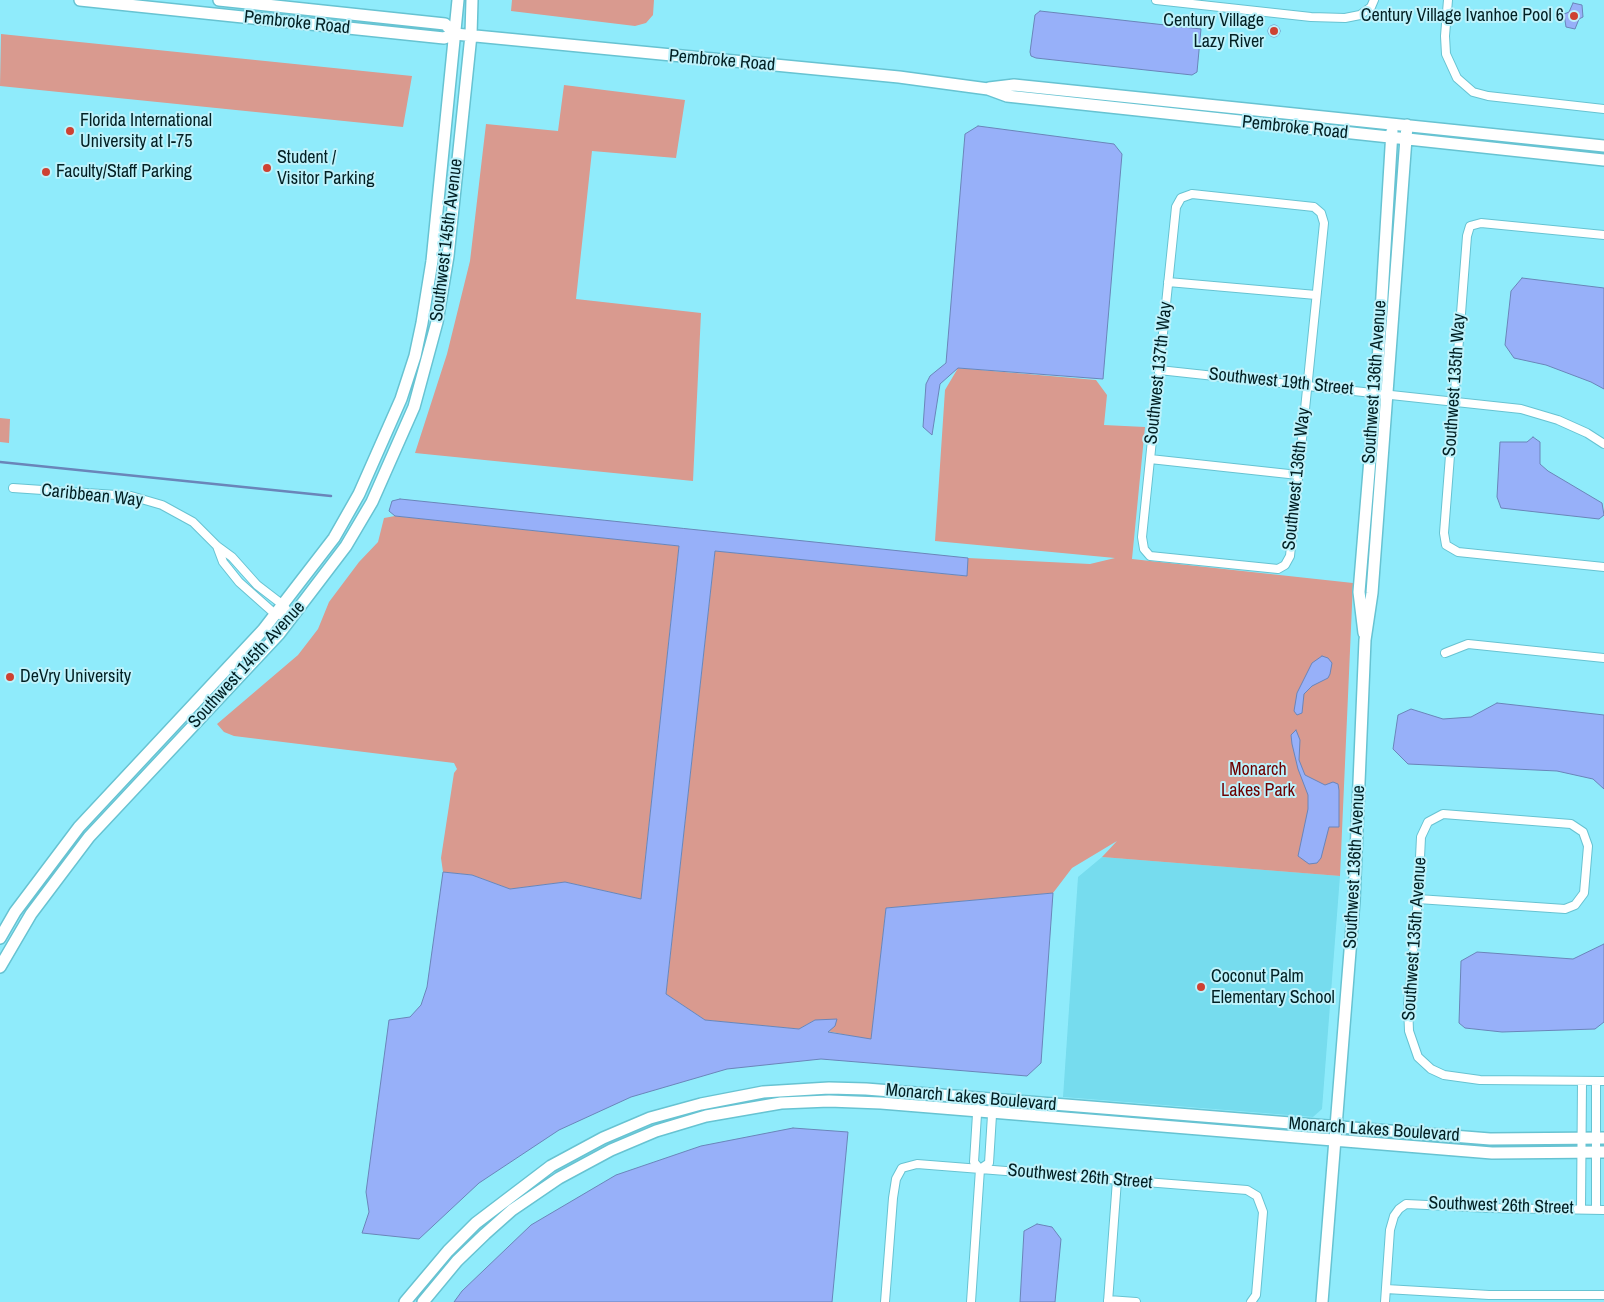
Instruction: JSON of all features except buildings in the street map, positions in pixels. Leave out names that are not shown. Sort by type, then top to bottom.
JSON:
[{"type":"street","name":"Pembroke Road","points":[[80,0],[444,38],[454,34],[471,35],[899,77],[988,89],[1007,96],[1604,160]]},
{"type":"street","name":"Pembroke Road","points":[[219,0],[445,24],[454,34]]},
{"type":"street","name":"Southwest 145th Avenue","points":[[0,938],[15,912],[79,827],[279,610],[334,538],[359,494],[401,399],[415,356],[432,261],[458,0]]},
{"type":"street","name":"Southwest 145th Avenue","points":[[0,967],[31,914],[89,837],[279,634],[346,546],[372,502],[414,407],[428,361],[448,256],[471,35],[472,0]]},
{"type":"street","points":[[1156,0],[1325,18],[1360,16],[1371,7],[1374,0]]},
{"type":"street","points":[[1448,0],[1445,46],[1448,62],[1457,78],[1473,92],[1488,96],[1604,109]]},
{"type":"street","name":"Pembroke Road","points":[[988,89],[1014,85],[1604,146]]},
{"type":"street","name":"Southwest 136th Avenue","points":[[1365,640],[1360,616],[1359,592],[1375,392],[1392,124]]},
{"type":"street","name":"Southwest 136th Avenue","points":[[1322,1302],[1354,901],[1365,640],[1372,593],[1407,125]]},
{"type":"street","name":"Southwest 137th Way","points":[[1285,566],[1278,569],[1150,556],[1144,549],[1142,537],[1159,370],[1176,207],[1181,198],[1192,194],[1207,195],[1314,207],[1321,213]]},
{"type":"street","name":"Southwest 136th Way","points":[[1285,566],[1290,556],[1324,223],[1321,213]]},
{"type":"street","name":"Southwest 135th Way","points":[[1604,235],[1481,223],[1470,226],[1467,236],[1444,533],[1446,545],[1458,552],[1604,567]]},
{"type":"street","points":[[1168,282],[1316,294]]},
{"type":"street","name":"Southwest 19th Street","points":[[1159,370],[1521,409],[1558,420],[1604,444]]},
{"type":"street","points":[[1150,459],[1298,474]]},
{"type":"street","name":"Caribbean Way","points":[[13,488],[131,496],[162,505],[193,522],[217,546],[232,557],[279,610]]},
{"type":"street","name":"Caribbean Way","points":[[217,546],[223,562],[238,582],[292,617]]},
{"type":"street","points":[[1445,652],[1468,644],[1604,658]]},
{"type":"street","name":"Southwest 135th Avenue","points":[[1418,899],[1565,909],[1575,905],[1584,893],[1588,846],[1583,832],[1571,824],[1443,814],[1428,822],[1422,836],[1408,1005],[1409,1031],[1418,1056],[1431,1068],[1444,1075],[1480,1080],[1582,1082]]},
{"type":"street","points":[[1581,1210],[1582,1082],[1600,1081],[1600,1210]]},
{"type":"street","name":"Monarch Lakes Boulevard","points":[[405,1302],[448,1250],[476,1223],[551,1166],[603,1138],[650,1118],[702,1104],[788,1089],[828,1088],[898,1092],[1490,1139],[1600,1138]]},
{"type":"street","points":[[810,1102],[811,1095],[813,1094],[880,1096],[898,1092]]},
{"type":"street","points":[[971,1302],[980,1169],[974,1162],[978,1098]]},
{"type":"street","points":[[980,1169],[989,1163],[993,1099]]},
{"type":"street","name":"Monarch Lakes Boulevard","points":[[423,1302],[457,1261],[512,1210],[559,1178],[611,1150],[656,1131],[706,1116],[781,1103],[881,1104],[1492,1153],[1600,1152]]},
{"type":"street","points":[[975,1151],[990,1152]]},
{"type":"street","name":"Southwest 26th Street","points":[[885,1302],[896,1179],[902,1168],[916,1164],[1247,1190],[1257,1196],[1263,1212],[1256,1295],[1251,1302]]},
{"type":"street","points":[[1117,1180],[1108,1301],[1136,1302]]},
{"type":"street","name":"Southwest 26th Street","points":[[1386,1289],[1390,1230],[1398,1209],[1406,1204],[1600,1210]]},
{"type":"street","points":[[1385,1302],[1386,1289],[1489,1295],[1604,1295]]},
{"type":"shaded area","name":"Century Village Ivanhoe Pool 6","points":[[1573,3],[1582,5],[1583,17],[1579,19],[1575,29],[1566,27],[1564,14],[1569,12]]},
{"type":"shaded area","points":[[1040,11],[1201,29],[1197,72],[1192,75],[1036,58],[1031,56],[1030,52],[1035,15]]},
{"type":"shaded area","name":"Century Village Lazy River","points":[[1272,25],[1276,25],[1280,31],[1276,37],[1272,37],[1268,33],[1268,29]]},
{"type":"shaded area","points":[[978,126],[1114,144],[1122,154],[1103,379],[958,368],[940,384],[932,435],[923,427],[926,384],[930,376],[946,363],[965,134]]},
{"type":"shaded area","points":[[1522,278],[1604,288],[1604,389],[1546,365],[1514,358],[1505,345],[1511,291]]},
{"type":"shaded area","points":[[1533,437],[1540,442],[1540,464],[1548,471],[1602,503],[1604,515],[1599,519],[1501,508],[1497,497],[1500,442],[1527,442]]},
{"type":"shaded area","points":[[400,499],[968,558],[967,576],[715,551],[666,994],[705,1020],[799,1029],[815,1020],[837,1019],[835,1026],[828,1032],[871,1039],[886,908],[1053,893],[1041,1063],[1027,1076],[821,1059],[727,1069],[631,1097],[559,1130],[479,1183],[419,1239],[362,1233],[369,1212],[366,1192],[389,1020],[410,1017],[421,1005],[427,987],[443,872],[472,875],[510,889],[565,882],[641,899],[679,546],[395,516],[389,511],[392,501]]},
{"type":"shaded area","points":[[1322,656],[1328,658],[1332,663],[1330,674],[1328,678],[1312,686],[1304,694],[1302,713],[1297,715],[1294,711],[1297,693],[1312,663]]},
{"type":"shaded area","points":[[1497,703],[1604,715],[1604,789],[1593,779],[1557,771],[1408,764],[1393,749],[1398,715],[1411,709],[1443,719],[1471,717]]},
{"type":"shaded area","points":[[1296,730],[1300,740],[1299,760],[1305,775],[1325,785],[1333,782],[1338,784],[1339,790],[1339,827],[1329,827],[1321,858],[1317,863],[1309,864],[1298,856],[1308,809],[1308,795],[1298,769],[1292,744],[1291,735]]},
{"type":"shaded area","name":"Coconut Palm Elementary School","points":[[1102,857],[1340,876],[1322,1109],[1313,1117],[1063,1097],[1078,877]]},
{"type":"shaded area","points":[[1604,944],[1604,1022],[1595,1029],[1502,1032],[1465,1028],[1459,1023],[1461,961],[1477,952],[1573,959]]},
{"type":"shaded area","points":[[793,1128],[848,1132],[832,1302],[454,1302],[462,1291],[531,1225],[616,1175],[701,1146]]},
{"type":"shaded area","points":[[1037,1224],[1052,1227],[1061,1239],[1055,1302],[1020,1302],[1024,1231]]},
{"type":"green space","points":[[512,0],[654,0],[653,15],[646,23],[635,26],[511,11]]},
{"type":"green space","points":[[1,34],[412,76],[403,127],[0,86]]},
{"type":"green space","points":[[564,85],[685,100],[676,158],[592,151],[576,299],[701,313],[693,481],[415,453],[447,354],[470,261],[486,124],[558,131]]},
{"type":"green space","name":"Monarch Lakes Park","points":[[958,368],[1096,380],[1107,395],[1104,425],[1145,427],[1132,559],[1353,583],[1340,876],[1102,857],[1117,841],[1072,868],[1053,893],[886,908],[871,1040],[827,1031],[815,1020],[799,1029],[705,1020],[666,994],[715,551],[966,576],[968,558],[1090,564],[1115,558],[935,541],[945,390]]},
{"type":"green space","points":[[0,418],[10,419],[9,443],[0,442]]},
{"type":"green space","points":[[395,516],[679,546],[641,899],[565,882],[510,889],[472,875],[443,872],[441,858],[454,773],[457,769],[454,763],[234,736],[224,732],[217,724],[298,655],[318,629],[329,602],[359,562],[378,542],[384,518]]},
{"type":"waterway","points":[[0,462],[331,496]]},
{"type":"place","name":"Century Village Ivanhoe Pool 6","points":[[1574,16]]},
{"type":"place","name":"Century Village Lazy River","points":[[1274,31]]},
{"type":"place","name":"Florida International University at I-75","points":[[70,131]]},
{"type":"place","name":"Student / Visitor Parking","points":[[267,168]]},
{"type":"place","name":"Faculty/Staff Parking","points":[[46,172]]},
{"type":"place","name":"DeVry University","points":[[10,677]]},
{"type":"place","name":"Coconut Palm Elementary School","points":[[1201,987]]}]
